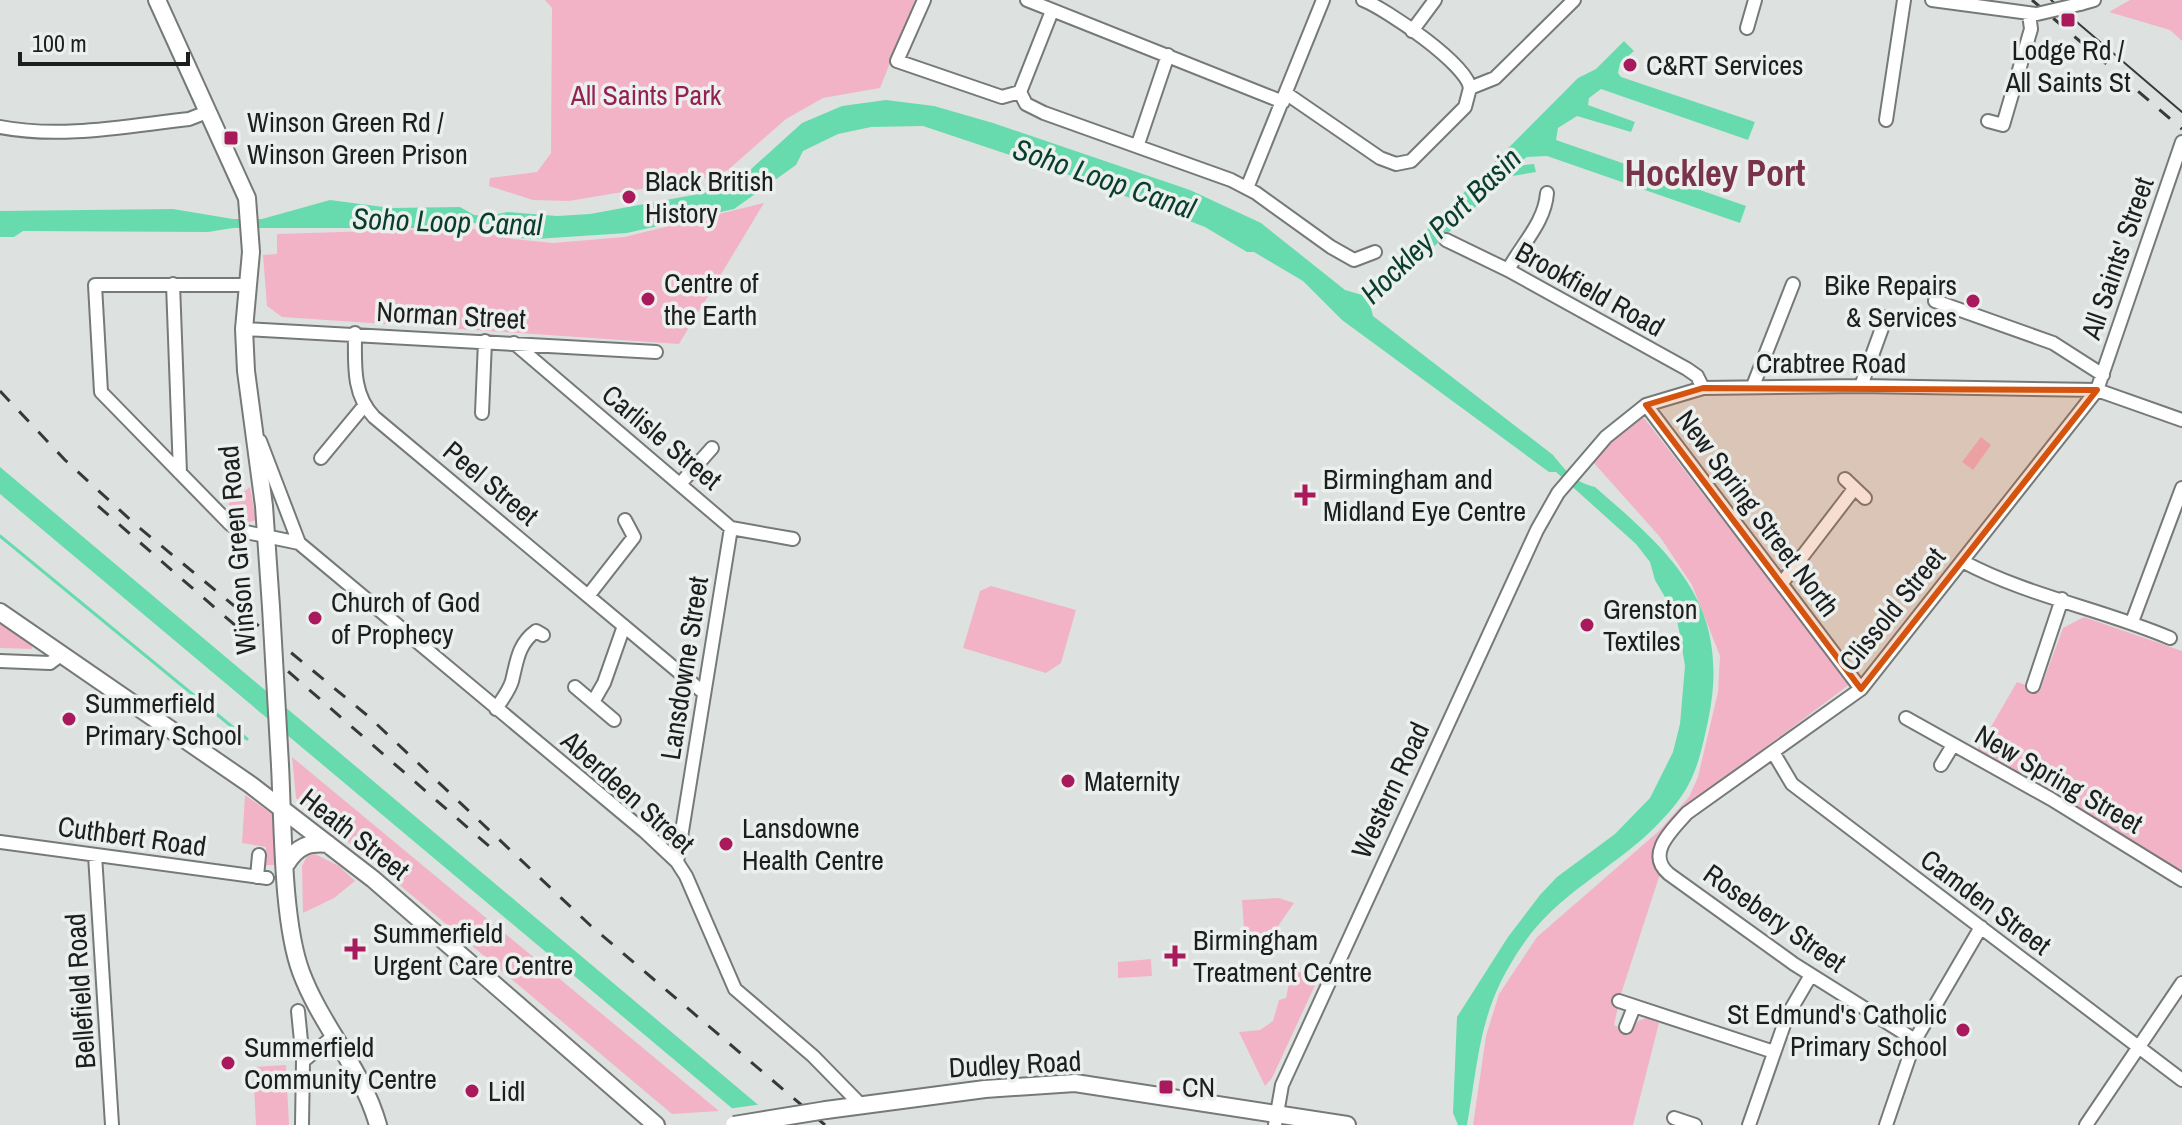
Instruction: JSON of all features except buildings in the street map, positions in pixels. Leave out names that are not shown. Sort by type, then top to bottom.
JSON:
[{"type":"main road","points":[[157,0],[207,112]]},
{"type":"main road","name":"Winson Green Road","points":[[207,112],[247,201],[251,241],[244,329],[249,412],[267,536],[291,934],[314,1004],[356,1068],[378,1125]]},
{"type":"main road","name":"Heath Street","points":[[0,612],[328,844],[468,959],[656,1125]]},
{"type":"main road","points":[[287,863],[302,846],[314,842],[328,844]]},
{"type":"main road","name":"Dudley Road","points":[[734,1125],[985,1089],[1075,1083],[1276,1118],[1347,1125]]},
{"type":"street","points":[[924,0],[897,61],[1002,97],[1020,92]]},
{"type":"street","points":[[1027,0],[1285,98],[1380,158],[1396,164],[1411,161],[1465,107],[1470,88],[1462,72],[1412,31],[1363,0]]},
{"type":"street","points":[[1020,92],[1055,12],[1064,0]]},
{"type":"street","points":[[1247,188],[1323,0]]},
{"type":"street","points":[[1412,31],[1435,0]]},
{"type":"street","points":[[1470,88],[1495,78],[1574,0]]},
{"type":"street","points":[[1747,28],[1755,0]]},
{"type":"street","points":[[1886,120],[1904,0]]},
{"type":"street","points":[[1932,0],[2033,14],[2094,0]]},
{"type":"street","points":[[1988,121],[2003,125],[2033,14]]},
{"type":"street","points":[[1138,144],[1168,55]]},
{"type":"street","points":[[1020,92],[1026,104],[1044,113],[1138,144],[1247,188],[1355,266],[1375,252]]},
{"type":"street","points":[[0,127],[30,133],[68,132],[189,119],[207,112]]},
{"type":"street","name":"All Saints' Street","points":[[2097,390],[2182,142]]},
{"type":"street","points":[[1508,270],[1526,237],[1544,224],[1547,193]]},
{"type":"street","name":"Brookfield Road","points":[[1446,240],[1508,270],[1687,369],[1697,376],[1703,388]]},
{"type":"street","points":[[180,473],[173,284],[247,285]]},
{"type":"street","name":"Aberdeen Street","points":[[173,284],[95,285],[101,392],[230,524],[241,531],[299,543],[677,862],[735,989],[813,1056],[861,1105]]},
{"type":"street","points":[[1753,386],[1793,284]]},
{"type":"street","points":[[1935,301],[2053,343],[2103,375]]},
{"type":"street","points":[[1861,386],[1888,324]]},
{"type":"street","name":"Norman Street","points":[[244,329],[656,352]]},
{"type":"street","points":[[321,458],[364,406],[355,367],[355,333]]},
{"type":"street","points":[[482,413],[485,341]]},
{"type":"street","name":"Carlisle Street","points":[[514,343],[731,528],[793,539]]},
{"type":"street","name":"Crabtree Road","points":[[1588,457],[1606,437],[1646,405],[1703,388],[1861,386],[2097,390],[2182,420]]},
{"type":"street","name":"Clissold Street","points":[[1658,854],[1666,837],[1687,813],[1861,689],[2097,390]]},
{"type":"street","name":"New Spring Street North","points":[[1646,405],[1861,689]]},
{"type":"street","name":"Peel Street","points":[[364,406],[704,693]]},
{"type":"street","points":[[249,412],[299,543]]},
{"type":"street","points":[[680,484],[712,448]]},
{"type":"street","name":"Western Road","points":[[1276,1118],[1282,1085],[1537,530],[1558,493],[1588,457]]},
{"type":"street","points":[[1782,583],[1849,484],[1865,498]]},
{"type":"street","points":[[2132,622],[2182,488]]},
{"type":"street","points":[[588,596],[634,537],[625,520]]},
{"type":"street","name":"Lansdowne Street","points":[[677,862],[731,528]]},
{"type":"street","points":[[1962,561],[1990,576],[2132,622],[2170,638]]},
{"type":"street","points":[[2033,686],[2062,599]]},
{"type":"street","points":[[593,702],[624,626]]},
{"type":"street","points":[[496,709],[512,684],[515,661],[523,643],[536,631],[543,635]]},
{"type":"street","points":[[0,661],[50,663],[62,654]]},
{"type":"street","points":[[2023,665],[2038,670]]},
{"type":"street","name":"Aberdeen Street","points":[[575,687],[614,720]]},
{"type":"street","name":"New Spring Street","points":[[1906,718],[2051,799],[2182,880]]},
{"type":"street","name":"New Spring Street","points":[[1941,765],[1953,745]]},
{"type":"street","name":"Camden Street","points":[[1773,752],[1792,784],[2182,1080]]},
{"type":"street","name":"Cuthbert Road","points":[[0,842],[262,878],[259,855]]},
{"type":"street","name":"Rosebery Street","points":[[1658,854],[1661,867],[1743,927],[1811,975],[1915,1040]]},
{"type":"street","name":"Bellefield Road","points":[[95,855],[112,1125]]},
{"type":"street","points":[[1886,1125],[1915,1040],[1981,927]]},
{"type":"street","points":[[1749,1125],[1787,1016],[1811,975]]},
{"type":"street","points":[[2093,1123],[2139,1049],[2177,1002],[2182,983]]},
{"type":"street","points":[[1619,1001],[1774,1052]]},
{"type":"street","points":[[1626,1027],[1634,1007]]},
{"type":"street","points":[[298,1011],[303,1061],[302,1125]]},
{"type":"street","points":[[303,1061],[334,1036]]},
{"type":"street","points":[[1674,1118],[1695,1125]]},
{"type":"highlighted area","points":[[1703,388],[2097,390],[1861,689],[1646,405]]},
{"type":"green space","name":"All Saints Park","points":[[545,0],[915,0],[880,88],[823,98],[786,119],[728,170],[706,178],[569,201],[533,200],[489,186],[490,178],[537,172],[551,153],[552,8]]},
{"type":"green space","points":[[2130,0],[2182,0],[2182,41],[2170,30],[2109,12]]},
{"type":"green space","points":[[764,203],[679,344],[282,317],[267,306],[263,255],[277,254],[277,234],[470,228],[513,239],[553,243],[624,237]]},
{"type":"green space","points":[[1641,414],[1850,684],[1675,815],[1653,846],[1660,874],[1614,1025],[1631,1032],[1638,1021],[1646,1018],[1659,1023],[1633,1125],[1473,1125],[1486,1036],[1499,994],[1537,937],[1659,831],[1689,797],[1698,777],[1718,692],[1720,656],[1692,585],[1660,537],[1593,462],[1613,438]]},
{"type":"green space","points":[[1981,437],[1991,445],[1973,470],[1962,462]]},
{"type":"green space","points":[[250,487],[256,520],[249,522],[228,504]]},
{"type":"green space","points":[[991,586],[1076,610],[1061,663],[1046,673],[963,648],[980,591]]},
{"type":"green space","points":[[2084,617],[2182,651],[2182,873],[1978,749],[2017,682],[2040,690],[2063,628]]},
{"type":"green space","points":[[0,623],[33,643],[32,649],[0,648]]},
{"type":"green space","points":[[292,757],[719,1111],[672,1114],[296,798]]},
{"type":"green space","points":[[245,795],[275,816],[277,865],[264,865],[266,847],[242,843]]},
{"type":"green space","points":[[315,854],[339,866],[355,881],[334,898],[303,913],[302,866],[307,856]]},
{"type":"green space","points":[[1279,898],[1294,903],[1267,942],[1245,943],[1242,900]]},
{"type":"green space","points":[[1151,959],[1152,976],[1118,978],[1118,962]]},
{"type":"green space","points":[[1292,968],[1317,981],[1272,1078],[1265,1086],[1239,1032],[1260,1030],[1273,1021],[1279,1000],[1286,998]]},
{"type":"green space","points":[[286,1065],[289,1125],[256,1125],[253,1067]]},
{"type":"water","points":[[1624,41],[1634,51],[1620,63],[1618,73],[1621,77],[1755,122],[1748,140],[1601,89],[1589,98],[1588,105],[1635,122],[1631,132],[1577,116],[1558,128],[1556,140],[1746,206],[1740,223],[1547,156],[1527,157],[1514,166],[1534,164],[1536,172],[1507,177],[1404,275],[1369,301],[1373,316],[1553,455],[1571,475],[1595,487],[1650,537],[1690,587],[1704,615],[1712,646],[1713,681],[1708,721],[1690,782],[1675,805],[1651,831],[1568,897],[1537,926],[1509,966],[1484,1030],[1467,1125],[1458,1125],[1453,1113],[1457,1017],[1508,937],[1540,895],[1557,877],[1615,834],[1650,798],[1673,752],[1680,724],[1685,666],[1680,635],[1676,616],[1655,580],[1650,562],[1636,544],[1556,472],[1549,472],[1342,320],[1303,281],[1205,227],[1078,178],[923,126],[871,127],[838,134],[803,151],[796,165],[734,209],[627,233],[517,238],[487,224],[473,223],[419,228],[233,228],[208,232],[23,231],[14,237],[0,237],[0,211],[173,209],[233,219],[262,219],[330,200],[391,208],[460,207],[474,215],[487,216],[508,212],[557,216],[590,214],[704,193],[750,170],[802,123],[842,106],[886,100],[934,106],[993,123],[1190,190],[1261,223],[1345,290],[1362,295],[1578,78],[1596,69]]},
{"type":"water","points":[[0,467],[782,1125],[752,1125],[0,494]]},
{"type":"pier","points":[[763,1104],[786,1125],[745,1125],[727,1109]]},
{"type":"waterway","points":[[0,536],[247,739]]},
{"type":"tram line","points":[[2051,0],[2182,112]]},
{"type":"railway","points":[[2032,0],[2182,129]]},
{"type":"railway","points":[[0,391],[65,460],[136,525],[368,716],[591,926],[825,1125]]},
{"type":"railway","points":[[98,506],[490,847]]},
{"type":"place","name":"Lodge Rd / All Saints St","points":[[2068,20]]},
{"type":"place","name":"C&RT Services","points":[[1630,65]]},
{"type":"place","name":"Winson Green Rd / Winson Green Prison","points":[[231,138]]},
{"type":"place","name":"Black British History","points":[[629,197]]},
{"type":"place","name":"Centre of the Earth","points":[[648,299]]},
{"type":"place","name":"Bike Repairs & Services","points":[[1973,301]]},
{"type":"place","name":"Birmingham and Midland Eye Centre","points":[[1305,495]]},
{"type":"place","name":"Church of God of Prophecy","points":[[315,618]]},
{"type":"place","name":"Grenston Textiles","points":[[1587,625]]},
{"type":"place","name":"Summerfield Primary School","points":[[69,719]]},
{"type":"place","name":"Maternity","points":[[1068,781]]},
{"type":"place","name":"Lansdowne Health Centre","points":[[726,844]]},
{"type":"place","name":"Summerfield Urgent Care Centre","points":[[355,949]]},
{"type":"place","name":"Birmingham Treatment Centre","points":[[1175,956]]},
{"type":"place","name":"St Edmund's Catholic Primary School","points":[[1963,1030]]},
{"type":"place","name":"Summerfield Community Centre","points":[[228,1063]]},
{"type":"place","name":"CN","points":[[1166,1087]]},
{"type":"place","name":"Lidl","points":[[472,1091]]},
{"type":"district","name":"Hockley Port","points":[[1715,173]]},
{"type":"water label","name":"Soho Loop Canal","points":[[1104,179]]},
{"type":"water label","name":"Soho Loop Canal","points":[[447,222]]},
{"type":"water label","name":"Hockley Port Basin","points":[[1441,226]]}]
